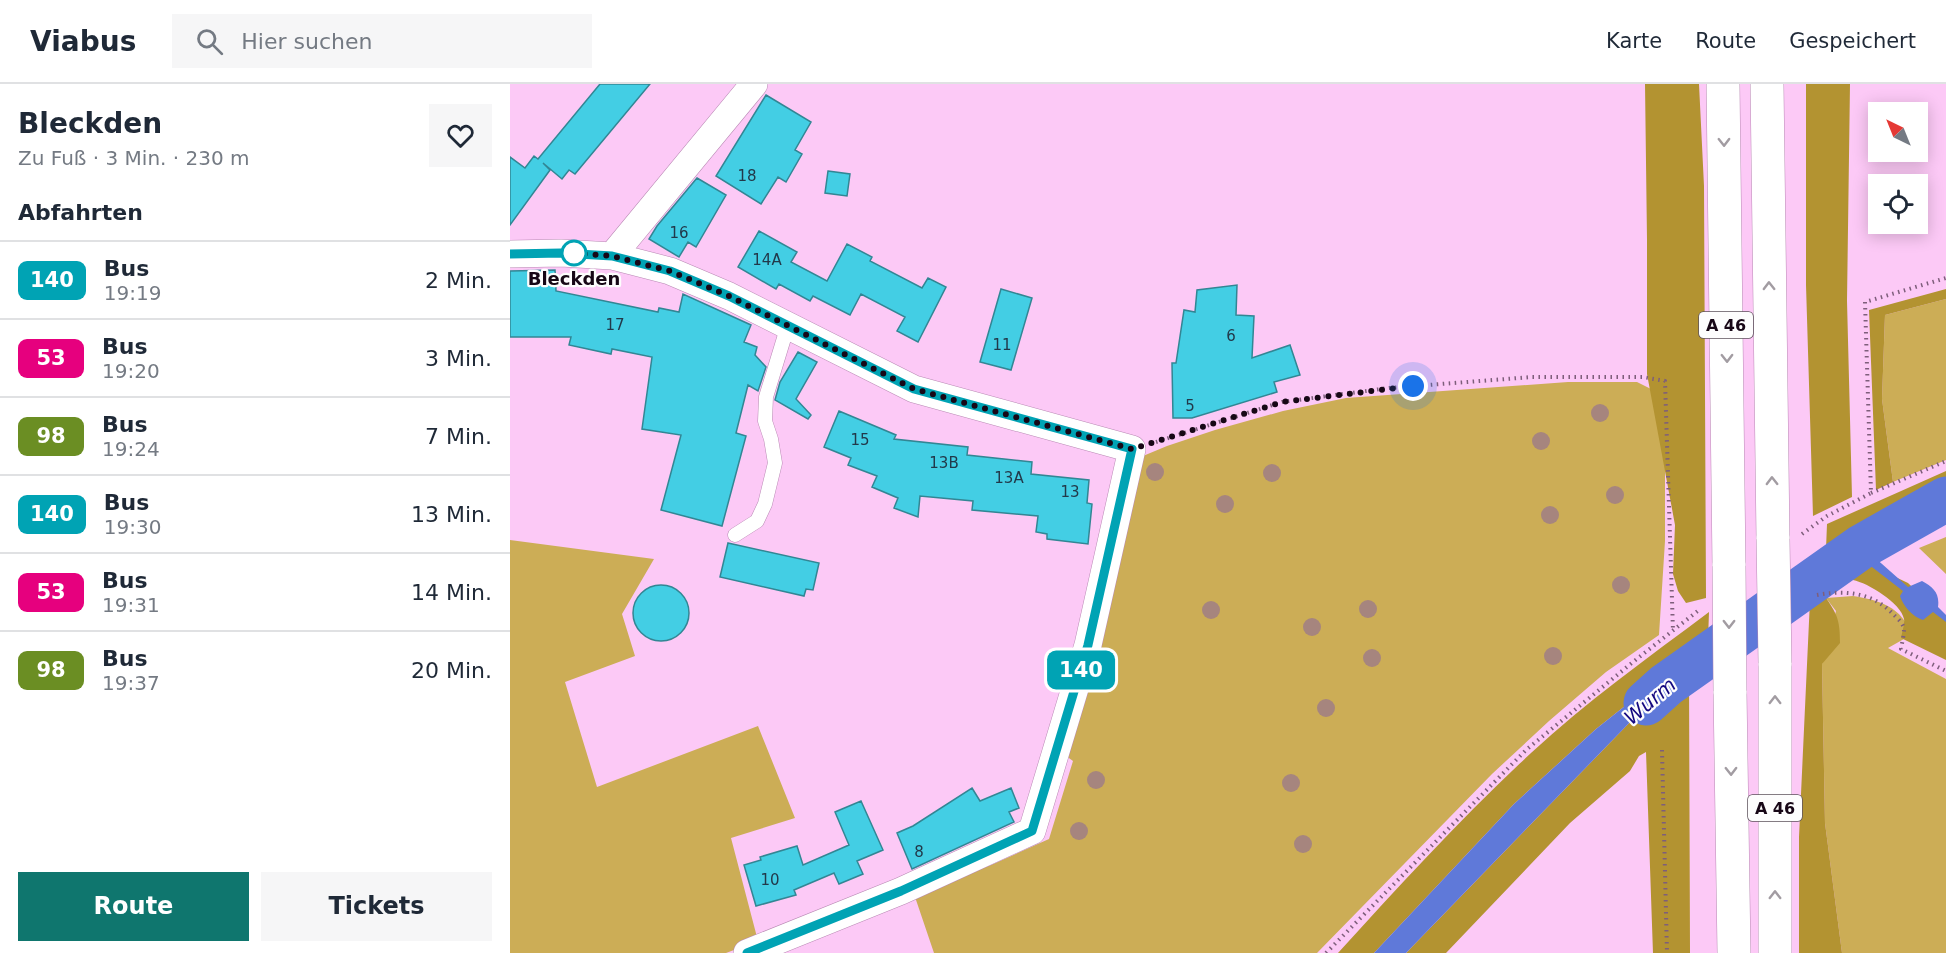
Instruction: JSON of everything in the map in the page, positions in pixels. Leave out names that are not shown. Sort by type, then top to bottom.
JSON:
[{"type":"highway","name":"A 46","points":[[1723,84],[1734,953]]},
{"type":"highway","name":"A 46","points":[[1767,84],[1785,538],[1775,663],[1775,953]]},
{"type":"street","points":[[612,256],[754,84]]},
{"type":"street","points":[[510,254],[561,253],[612,256],[670,271],[729,296],[914,389],[1132,449],[1088,645],[1032,831],[901,891],[747,953]]},
{"type":"lane","points":[[735,535],[757,521],[765,504],[775,463],[771,438],[765,421],[766,397],[788,325]]},
{"type":"path","points":[[1871,493],[1865,302],[1946,278]]},
{"type":"path","points":[[1132,449],[1282,402],[1389,388],[1532,377],[1642,377],[1665,381],[1670,599],[1673,631]]},
{"type":"path","points":[[1785,538],[1871,493],[1946,461]]},
{"type":"path","points":[[1817,595],[1834,592],[1855,593],[1871,597],[1888,608],[1903,625],[1901,649],[1946,671]]},
{"type":"path","points":[[1326,953],[1526,750],[1707,605]]},
{"type":"path","points":[[1662,750],[1667,953]]},
{"type":"shaded area","points":[[1645,84],[1699,84],[1704,186],[1706,598],[1686,603],[1678,591],[1673,574],[1675,525],[1647,374]]},
{"type":"shaded area","points":[[1806,84],[1850,84],[1847,301],[1852,497],[1813,516],[1806,285]]},
{"type":"shaded area","points":[[1946,289],[1946,299],[1885,315],[1882,399],[1893,482],[1876,490],[1869,310]]},
{"type":"shaded area","points":[[1946,299],[1946,460],[1893,482],[1882,399],[1885,315]]},
{"type":"shaded area","points":[[1568,382],[1637,382],[1655,391],[1665,429],[1665,541],[1659,635],[1606,672],[1492,774],[1317,953],[934,953],[914,894],[991,865],[1049,839],[1073,761],[1062,753],[1143,456],[1215,430],[1283,411],[1346,398]]},
{"type":"shaded area","points":[[1946,471],[1946,491],[1826,549],[1827,524]]},
{"type":"shaded area","points":[[1946,537],[1946,574],[1919,548]]},
{"type":"shaded area","points":[[510,540],[654,559],[622,614],[635,656],[565,682],[597,787],[758,726],[795,818],[731,838],[758,941],[726,953],[510,953]]},
{"type":"shaded area","points":[[1849,545],[1868,564],[1908,583],[1946,619],[1946,660],[1901,638],[1904,621],[1902,613],[1890,600],[1867,585],[1853,580],[1841,580],[1806,586],[1806,565]]},
{"type":"shaded area","points":[[1853,596],[1881,603],[1896,611],[1907,625],[1911,635],[1888,648],[1946,679],[1946,953],[1842,953],[1825,823],[1822,664],[1836,611],[1826,598]]},
{"type":"shaded area","points":[[1826,598],[1838,619],[1840,636],[1840,643],[1822,664],[1825,823],[1842,953],[1799,953],[1799,837],[1810,600]]},
{"type":"shaded area","points":[[1709,612],[1708,640],[1596,729],[1514,804],[1374,953],[1338,953],[1456,826],[1531,753],[1596,698]]},
{"type":"shaded area","points":[[1689,674],[1690,953],[1653,953],[1646,752],[1639,756],[1630,771],[1570,823],[1446,953],[1406,953],[1633,719]]},
{"type":"water","points":[[1946,491],[1946,519],[1909,535],[1873,556],[1908,587],[1922,581],[1932,588],[1937,594],[1938,607],[1946,615],[1946,622],[1933,612],[1923,620],[1912,614],[1901,600],[1900,596],[1903,591],[1868,564],[1849,545],[1806,565],[1826,549]]},
{"type":"water","points":[[1708,640],[1689,674],[1633,719],[1406,953],[1374,953],[1514,804],[1596,729]]},
{"type":"building","points":[[600,84],[650,84],[575,174],[569,170],[562,179],[543,163],[550,170],[510,225],[510,157],[525,168],[534,156],[538,159]]},
{"type":"building","points":[[766,95],[811,122],[795,150],[802,154],[786,182],[778,177],[761,204],[716,176]]},
{"type":"building","points":[[828,171],[850,174],[847,196],[825,193]]},
{"type":"building","points":[[697,178],[726,195],[696,247],[688,242],[679,257],[649,239]]},
{"type":"building","points":[[759,231],[797,252],[791,262],[827,281],[847,244],[872,257],[870,261],[922,288],[928,278],[946,287],[918,342],[897,331],[905,317],[861,294],[850,315],[813,296],[810,301],[779,284],[776,289],[738,267]]},
{"type":"building","points":[[555,270],[556,291],[658,312],[659,308],[679,312],[683,294],[751,325],[744,342],[757,347],[755,355],[766,367],[758,391],[748,385],[736,433],[746,436],[722,526],[661,510],[681,435],[642,429],[652,357],[612,349],[611,354],[569,345],[571,337],[510,337],[510,271]]},
{"type":"building","points":[[1237,285],[1236,315],[1254,316],[1252,358],[1290,345],[1300,375],[1274,382],[1277,392],[1192,418],[1173,418],[1172,363],[1176,363],[1184,310],[1195,312],[1197,290]]},
{"type":"building","points":[[1001,289],[1032,298],[1011,370],[980,362]]},
{"type":"building","points":[[798,352],[817,362],[796,399],[811,415],[808,419],[775,400],[780,382]]},
{"type":"building","points":[[839,411],[896,435],[894,439],[968,447],[967,455],[1032,462],[1031,474],[1089,480],[1087,503],[1092,504],[1088,544],[1047,539],[1047,534],[1036,532],[1038,516],[972,510],[973,501],[920,496],[918,517],[894,508],[898,498],[872,487],[877,476],[848,465],[851,458],[824,447]]},
{"type":"building","points":[[728,543],[819,563],[813,590],[806,589],[804,596],[720,577]]},
{"type":"building","points":[[661,585],[672,587],[681,593],[687,602],[689,613],[687,624],[681,633],[672,639],[661,641],[650,639],[641,633],[635,624],[633,613],[635,602],[641,593],[650,587]]},
{"type":"building","points":[[972,788],[980,801],[1011,788],[1019,808],[1009,812],[1014,822],[912,869],[897,833],[913,826]]},
{"type":"building","points":[[861,801],[883,850],[857,861],[863,874],[839,884],[834,873],[794,890],[796,895],[756,906],[744,865],[761,860],[760,857],[797,846],[803,865],[849,845],[835,812]]},
{"type":"waterway","name":"Wurm","points":[[1646,703],[1666,685],[1861,547],[1946,499]]},
{"type":"bus line","name":"140","points":[[510,254],[561,253],[612,256],[670,271],[729,296],[914,389],[1132,449],[1088,645],[1032,831],[901,891],[747,953]]},
{"type":"place","name":"Bleckden","points":[[574,253]]},
{"type":"route","points":[[574,253],[612,256],[670,271],[729,296],[914,389],[1132,449],[1282,402],[1413,386]]}]
